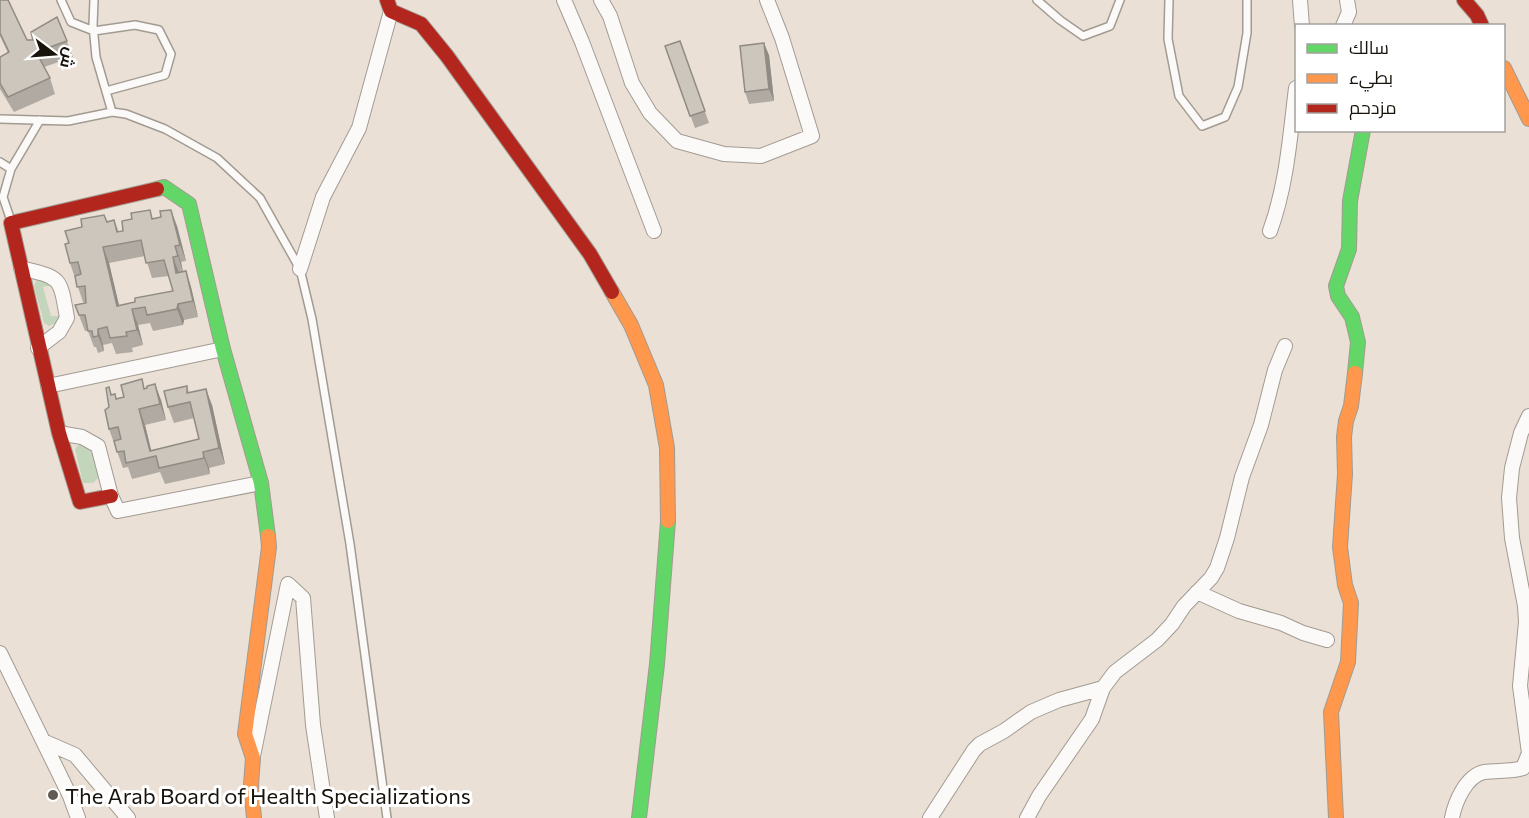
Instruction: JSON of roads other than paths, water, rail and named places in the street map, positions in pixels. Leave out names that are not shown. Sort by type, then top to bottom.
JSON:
[{"type":"street","points":[[564,0],[654,231]]},
{"type":"street","points":[[601,0],[610,16],[632,82],[650,113],[676,141],[724,154],[761,156],[812,136],[782,38],[766,0]]},
{"type":"street","points":[[1300,0],[1302,24]]},
{"type":"street","points":[[1344,24],[1349,12],[1347,0]]},
{"type":"street","points":[[1464,0],[1477,15],[1481,24]]},
{"type":"street","points":[[300,269],[323,196],[359,128],[389,5],[421,24],[447,56],[590,254],[631,325],[656,385],[667,448],[668,529],[657,664],[639,818]]},
{"type":"street","points":[[1505,72],[1529,119]]},
{"type":"street","points":[[1270,231],[1281,196],[1292,133],[1295,99]]},
{"type":"street","points":[[1336,818],[1331,712],[1348,662],[1351,603],[1345,585],[1340,547],[1345,474],[1344,437],[1351,406],[1358,342],[1352,317],[1338,296],[1336,286],[1348,249],[1350,201],[1363,132]]},
{"type":"street","points":[[111,496],[80,502],[59,433],[11,223],[164,188],[189,204],[223,349],[261,483],[269,547],[245,734],[253,758]]},
{"type":"street","points":[[21,267],[51,275],[62,287],[67,318],[59,332],[38,348]]},
{"type":"street","points":[[1027,818],[1039,796],[1092,719],[1103,688],[1115,672],[1157,640],[1211,578],[1223,552],[1242,477],[1285,346]]},
{"type":"street","points":[[48,387],[223,349]]},
{"type":"street","points":[[1452,818],[1458,800],[1472,778],[1481,772],[1514,771],[1522,768],[1529,753],[1520,686],[1525,606],[1509,516],[1512,468],[1521,433],[1529,416]]},
{"type":"street","points":[[59,433],[82,437],[98,446],[111,496],[118,511],[261,483]]},
{"type":"street","points":[[254,818],[251,785],[253,758],[288,584],[303,598],[313,725],[327,818]]},
{"type":"street","points":[[1197,592],[1239,611],[1327,640]]},
{"type":"street","points":[[0,652],[79,817]]},
{"type":"street","points":[[930,818],[980,744],[1031,712],[1059,700],[1103,688]]},
{"type":"street","points":[[43,741],[75,755],[128,818]]},
{"type":"lane","points":[[61,0],[71,22],[94,31],[135,25],[159,30],[171,54],[165,75],[106,91]]},
{"type":"lane","points":[[94,0],[96,57],[112,112]]},
{"type":"lane","points":[[1037,0],[1083,36],[1110,26],[1120,0]]},
{"type":"lane","points":[[1169,0],[1168,39],[1179,96],[1202,126],[1225,117],[1238,87],[1247,33],[1247,0]]},
{"type":"lane","points":[[0,119],[68,121],[112,112],[126,114],[165,129],[218,158],[260,198],[300,269],[312,319],[350,544],[387,818]]},
{"type":"lane","points":[[11,223],[1,196],[11,169],[40,120]]},
{"type":"lane","points":[[0,162],[11,169]]},
{"type":"place","name":"The Arab Board of Health Specializations","points":[[53,795]]}]
